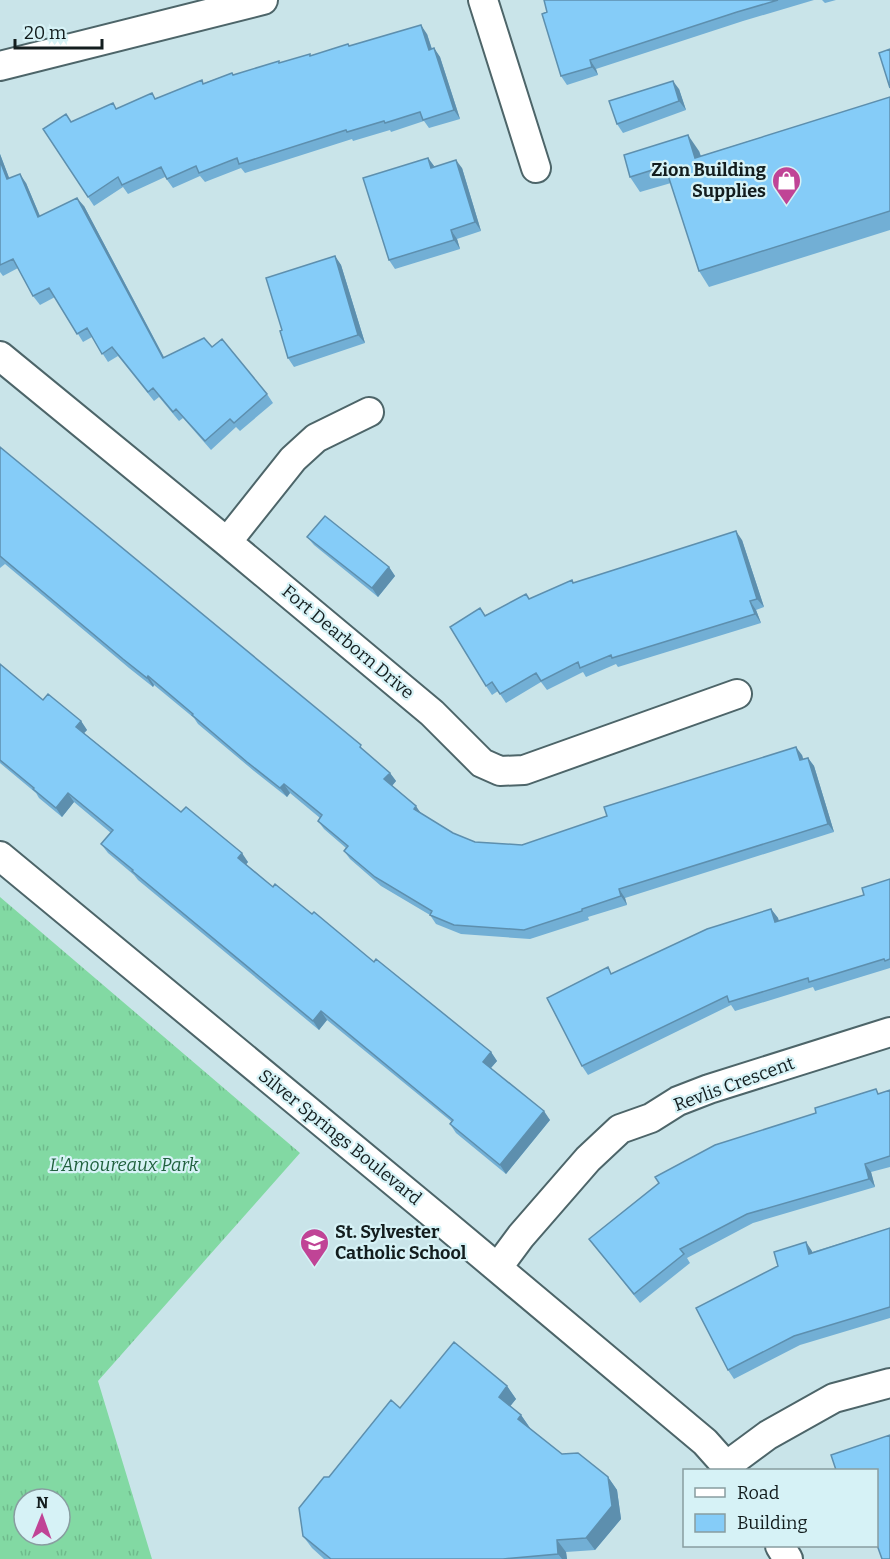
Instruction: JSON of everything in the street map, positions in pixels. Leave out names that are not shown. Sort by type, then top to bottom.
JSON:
[{"type":"street","points":[[0,66],[263,0]]},
{"type":"street","points":[[483,0],[536,168]]},
{"type":"street","name":"Fort Dearborn Drive","points":[[0,356],[432,713],[482,763],[500,771],[524,770],[737,694]]},
{"type":"street","points":[[227,542],[293,459],[308,445],[316,438],[369,412]]},
{"type":"street","name":"Silver Springs Boulevard","points":[[0,856],[705,1442],[728,1468]]},
{"type":"street","name":"Revlis Crescent","points":[[498,1268],[521,1236],[588,1159],[620,1130],[651,1118],[678,1101],[709,1089],[890,1032]]},
{"type":"street","points":[[728,1468],[768,1435],[834,1398],[890,1383]]},
{"type":"green space","name":"L'Amoureaux Park","points":[[0,897],[300,1153],[98,1381],[152,1559],[0,1559]]},
{"type":"building","points":[[544,0],[778,0],[590,60],[592,67],[561,76],[542,14],[547,12]]},
{"type":"building","points":[[421,25],[429,50],[434,48],[454,110],[423,120],[420,112],[385,123],[384,121],[347,132],[346,130],[239,164],[237,158],[199,173],[196,166],[167,179],[161,167],[122,185],[118,177],[88,197],[43,129],[66,114],[71,122],[113,103],[116,109],[152,93],[155,99],[202,80],[203,84],[232,73],[233,75],[279,61],[279,63],[310,54],[310,56]]},
{"type":"building","points":[[890,49],[890,88],[879,53]]},
{"type":"building","points":[[673,81],[679,101],[617,124],[609,101]]},
{"type":"building","name":"Zion Building Supplies","points":[[890,97],[890,211],[699,271],[665,166],[630,177],[624,155],[688,135],[695,158]]},
{"type":"building","points":[[428,158],[431,168],[456,160],[475,222],[451,230],[454,240],[389,260],[363,178]]},
{"type":"building","points":[[0,161],[7,179],[20,174],[38,217],[77,198],[163,358],[204,338],[212,347],[222,339],[267,394],[234,423],[230,419],[205,441],[176,409],[173,412],[153,388],[148,392],[112,347],[102,354],[87,328],[77,334],[49,288],[33,296],[13,259],[0,265]]},
{"type":"building","points":[[335,256],[358,335],[288,358],[266,278]]},
{"type":"building","points":[[0,447],[361,745],[360,747],[390,773],[384,779],[416,806],[414,809],[453,833],[475,842],[522,845],[607,816],[604,807],[796,747],[800,760],[808,758],[828,824],[619,889],[621,896],[524,930],[454,925],[430,915],[432,911],[375,877],[344,851],[348,846],[318,821],[322,815],[284,784],[280,788],[247,762],[148,676],[147,678],[123,659],[0,556]]},
{"type":"building","points":[[325,516],[389,567],[372,588],[307,537]]},
{"type":"building","points":[[736,531],[757,599],[750,601],[755,614],[612,658],[611,655],[580,668],[578,662],[541,681],[536,673],[500,694],[492,682],[486,686],[450,627],[480,608],[485,616],[526,594],[529,599],[572,580],[573,583]]},
{"type":"building","points":[[0,664],[43,700],[48,694],[81,721],[76,727],[181,812],[186,807],[242,853],[238,858],[273,887],[275,884],[312,914],[314,912],[374,962],[376,959],[491,1052],[483,1062],[544,1111],[500,1165],[450,1124],[453,1120],[321,1011],[313,1021],[132,871],[101,844],[113,830],[68,793],[56,808],[0,760]]},
{"type":"building","points":[[890,879],[890,959],[885,961],[884,959],[809,982],[808,978],[729,1002],[727,996],[582,1066],[547,998],[608,967],[611,974],[707,929],[771,909],[775,922],[864,895],[862,888]]},
{"type":"building","points":[[876,1089],[878,1094],[890,1090],[890,1156],[865,1164],[869,1179],[747,1214],[680,1249],[684,1254],[634,1294],[589,1239],[659,1183],[655,1177],[715,1145],[816,1113],[815,1108]]},
{"type":"building","points":[[890,1228],[890,1307],[794,1336],[728,1370],[696,1308],[778,1266],[774,1252],[806,1242],[809,1254]]},
{"type":"building","points":[[454,1342],[507,1386],[499,1397],[521,1415],[518,1419],[562,1454],[578,1453],[608,1477],[612,1506],[586,1538],[557,1540],[558,1554],[503,1559],[331,1559],[303,1536],[299,1508],[324,1477],[329,1477],[391,1400],[400,1408]]},
{"type":"building","points":[[890,1435],[890,1559],[882,1559],[878,1547],[878,1469],[836,1469],[831,1455]]},
{"type":"place","name":"Zion Building Supplies","points":[[787,206]]},
{"type":"place","name":"St. Sylvester Catholic School","points":[[314,1268]]}]
